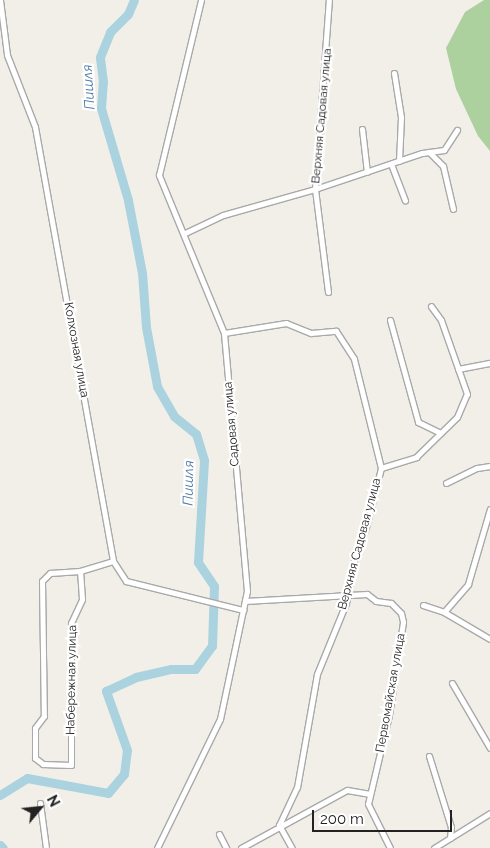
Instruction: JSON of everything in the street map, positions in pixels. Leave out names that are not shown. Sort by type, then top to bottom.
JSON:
[{"type":"street","name":"Колхозная улица","points":[[0,0],[8,55],[35,127],[113,561],[126,581],[243,610]]},
{"type":"street","name":"Садовая улица","points":[[157,848],[220,719],[247,591],[224,333],[185,233],[159,176],[201,0]]},
{"type":"street","name":"Верхняя Садовая улица","points":[[328,292],[315,190],[329,0]]},
{"type":"street","points":[[394,73],[401,117],[399,161]]},
{"type":"street","points":[[362,129],[367,172]]},
{"type":"street","points":[[185,233],[222,215],[315,190],[429,152],[444,150],[457,130]]},
{"type":"street","points":[[429,152],[443,166],[453,208]]},
{"type":"street","points":[[390,164],[405,200]]},
{"type":"street","points":[[381,468],[416,457],[457,417],[467,394],[441,320],[431,306]]},
{"type":"street","points":[[390,320],[418,422],[441,433]]},
{"type":"street","name":"Верхняя Садовая улица","points":[[224,333],[286,324],[310,334],[336,331],[354,359],[381,468],[366,527],[354,560],[348,595],[317,674],[297,787],[280,827]]},
{"type":"street","points":[[458,369],[490,363]]},
{"type":"street","points":[[446,484],[477,468],[490,466]]},
{"type":"street","points":[[444,612],[468,584],[490,509]]},
{"type":"street","points":[[80,571],[113,561]]},
{"type":"street","name":"Набережная улица","points":[[80,571],[82,599],[70,623],[71,765],[43,764],[35,758],[35,728],[44,716],[42,581],[50,573],[80,571]]},
{"type":"street","name":"Первомайская улица","points":[[348,595],[366,594],[376,600],[391,603],[401,613],[403,622],[390,715],[368,804],[390,848]]},
{"type":"street","points":[[245,601],[348,595]]},
{"type":"street","points":[[423,605],[444,612],[490,639]]},
{"type":"street","points":[[452,683],[490,748]]},
{"type":"street","points":[[429,756],[451,827],[450,838]]},
{"type":"street","points":[[241,848],[347,790],[369,794]]},
{"type":"street","points":[[40,804],[46,848]]},
{"type":"street","points":[[434,848],[490,813]]},
{"type":"street","points":[[280,827],[292,848]]},
{"type":"street","points":[[219,834],[226,848]]},
{"type":"green space","points":[[484,0],[490,0],[490,151],[478,136],[456,89],[446,48],[465,12]]},
{"type":"waterway","name":"Пишля","points":[[0,795],[27,778],[108,793],[124,774],[127,750],[106,691],[136,677],[171,669],[195,669],[212,646],[214,586],[198,562],[204,460],[196,434],[174,416],[157,386],[146,327],[142,273],[128,200],[101,108],[103,82],[100,57],[110,32],[128,14],[134,0]]},
{"type":"waterway","name":"Пишля","points":[[0,845],[3,848]]}]
